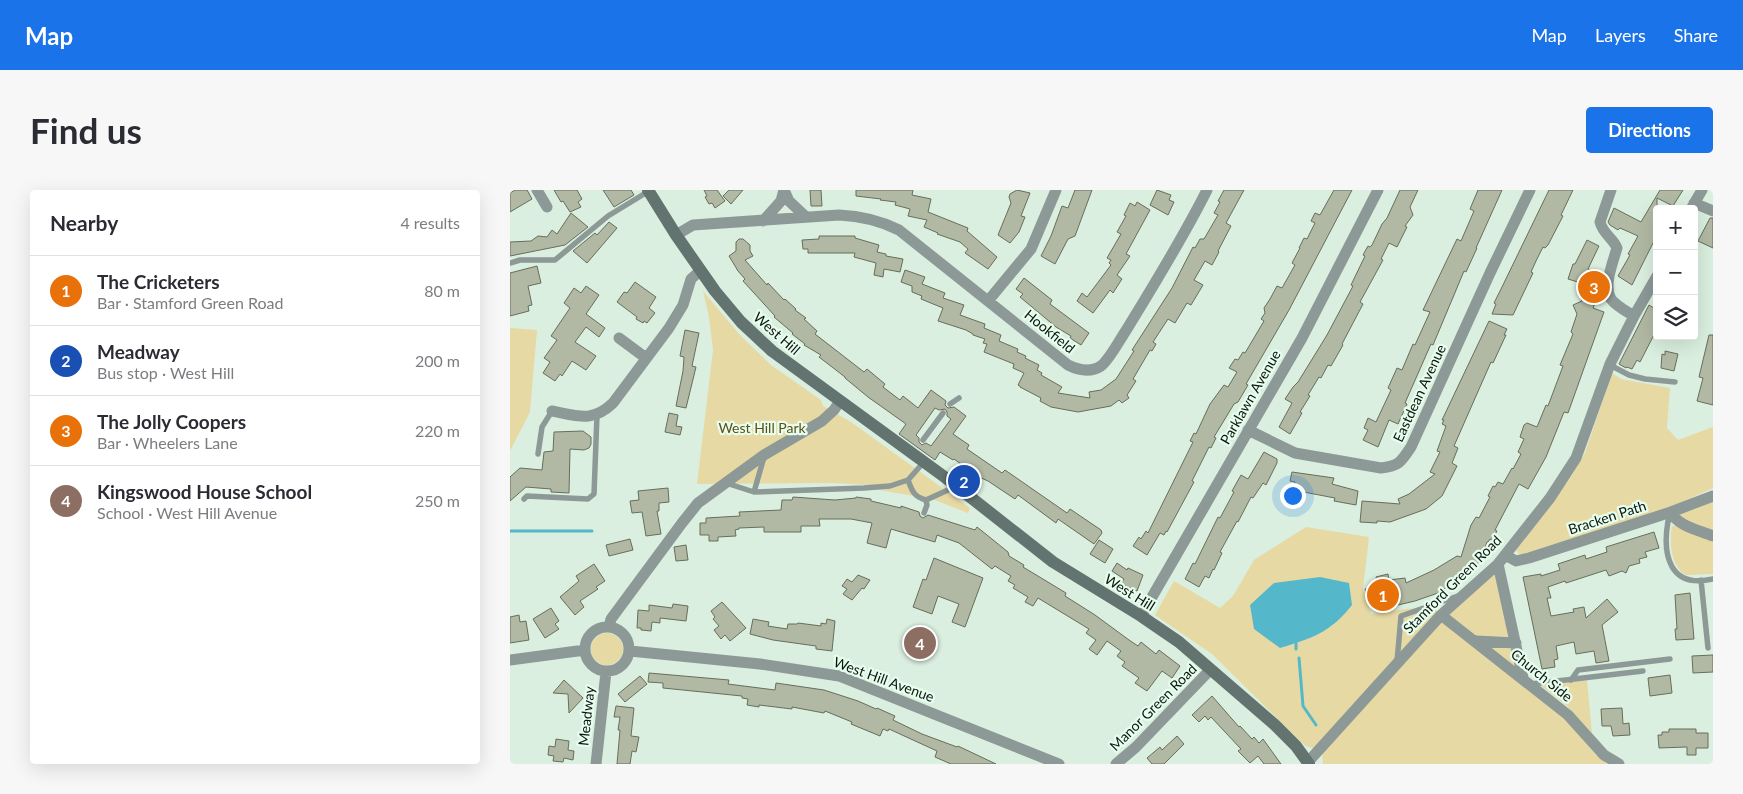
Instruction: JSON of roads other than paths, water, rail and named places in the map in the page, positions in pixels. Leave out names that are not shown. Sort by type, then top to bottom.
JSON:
[{"type":"main road","name":"West Hill","points":[[648,191],[700,271],[741,322],[766,345],[788,364],[917,456],[1053,562],[1141,616],[1179,642],[1275,725],[1296,746],[1309,763]]},
{"type":"street","points":[[537,190],[547,207]]},
{"type":"street","points":[[784,190],[789,201],[806,217]]},
{"type":"street","points":[[763,221],[781,201],[784,190]]},
{"type":"street","points":[[988,301],[1031,249],[1056,190]]},
{"type":"street","name":"Hookfield","points":[[676,235],[693,225],[839,215],[857,216],[887,224],[905,235],[1068,365],[1079,370],[1092,370],[1101,366],[1114,349],[1160,275],[1207,190]]},
{"type":"street","name":"Parklawn Avenue","points":[[1141,616],[1302,338],[1378,190]]},
{"type":"street","name":"Eastdean Avenue","points":[[1248,430],[1295,453],[1381,468],[1394,466],[1403,460],[1411,447],[1530,190]]},
{"type":"street","points":[[1611,190],[1600,222],[1605,234],[1615,242],[1617,248],[1608,289],[1610,298],[1634,316]]},
{"type":"street","points":[[1694,205],[1702,190]]},
{"type":"street","points":[[1698,207],[1713,211]]},
{"type":"street","points":[[552,412],[579,417],[597,416],[613,403],[669,328],[683,305],[691,279],[700,271]]},
{"type":"street","name":"Stamford Green Road","points":[[1309,763],[1441,614],[1501,559],[1550,498],[1576,458],[1610,364],[1653,283]]},
{"type":"street","points":[[619,338],[646,358]]},
{"type":"street","points":[[609,627],[612,619],[698,504],[764,455],[822,421],[834,410],[840,401]]},
{"type":"street","name":"Bracken Path","points":[[1501,559],[1516,561],[1529,558],[1672,515],[1713,496]]},
{"type":"street","points":[[1672,515],[1680,522],[1713,536]]},
{"type":"street","points":[[1501,559],[1516,643],[1526,681]]},
{"type":"street","name":"Church Side","points":[[1441,614],[1568,715],[1604,755],[1619,764]]},
{"type":"street","points":[[609,627],[622,632],[630,651],[624,664],[619,668],[606,672],[594,667],[586,656],[585,650],[590,636],[602,628],[609,627]]},
{"type":"street","points":[[1476,641],[1516,643]]},
{"type":"street","points":[[510,660],[585,650]]},
{"type":"street","name":"West Hill Avenue","points":[[630,651],[760,664],[839,676],[1059,764]]},
{"type":"street","name":"Manor Green Road","points":[[1116,764],[1136,747],[1210,670]]},
{"type":"street","name":"Meadway","points":[[596,764],[606,672]]},
{"type":"lane","points":[[510,263],[520,260],[555,260],[608,216],[648,191]]},
{"type":"lane","points":[[1610,364],[1629,376],[1674,382]]},
{"type":"lane","points":[[950,404],[959,398]]},
{"type":"lane","points":[[538,454],[542,427],[552,412]]},
{"type":"lane","points":[[923,440],[943,412]]},
{"type":"lane","points":[[524,499],[528,496],[588,499],[592,497],[594,494],[597,416]]},
{"type":"lane","points":[[754,492],[764,455]]},
{"type":"lane","points":[[917,456],[908,480],[917,498],[926,500],[948,490],[953,484]]},
{"type":"lane","points":[[726,484],[754,492],[890,486],[908,480]]},
{"type":"lane","points":[[924,513],[926,500]]},
{"type":"lane","points":[[1672,515],[1668,521],[1667,529],[1671,564],[1675,572],[1682,578],[1689,580],[1713,579]]},
{"type":"lane","points":[[1701,580],[1708,648]]},
{"type":"lane","points":[[1397,663],[1401,616],[1464,593]]},
{"type":"lane","points":[[1570,680],[1578,670],[1670,659]]},
{"type":"lane","points":[[1526,681],[1570,680],[1643,672]]},
{"type":"water","points":[[1320,577],[1349,583],[1352,605],[1336,622],[1320,633],[1280,648],[1254,629],[1250,605],[1274,583]]},
{"type":"waterway","points":[[510,531],[592,531]]},
{"type":"waterway","points":[[1296,643],[1296,649]]},
{"type":"waterway","points":[[1299,658],[1303,706],[1316,725]]},
{"type":"place","name":"The Jolly Coopers","points":[[1594,287]]},
{"type":"place","name":"Meadway","points":[[964,481]]},
{"type":"place","name":"The Cricketers","points":[[1383,595]]},
{"type":"place","name":"Kingswood House School","points":[[920,643]]},
{"type":"park label","name":"West Hill Park","points":[[762,427]]}]
